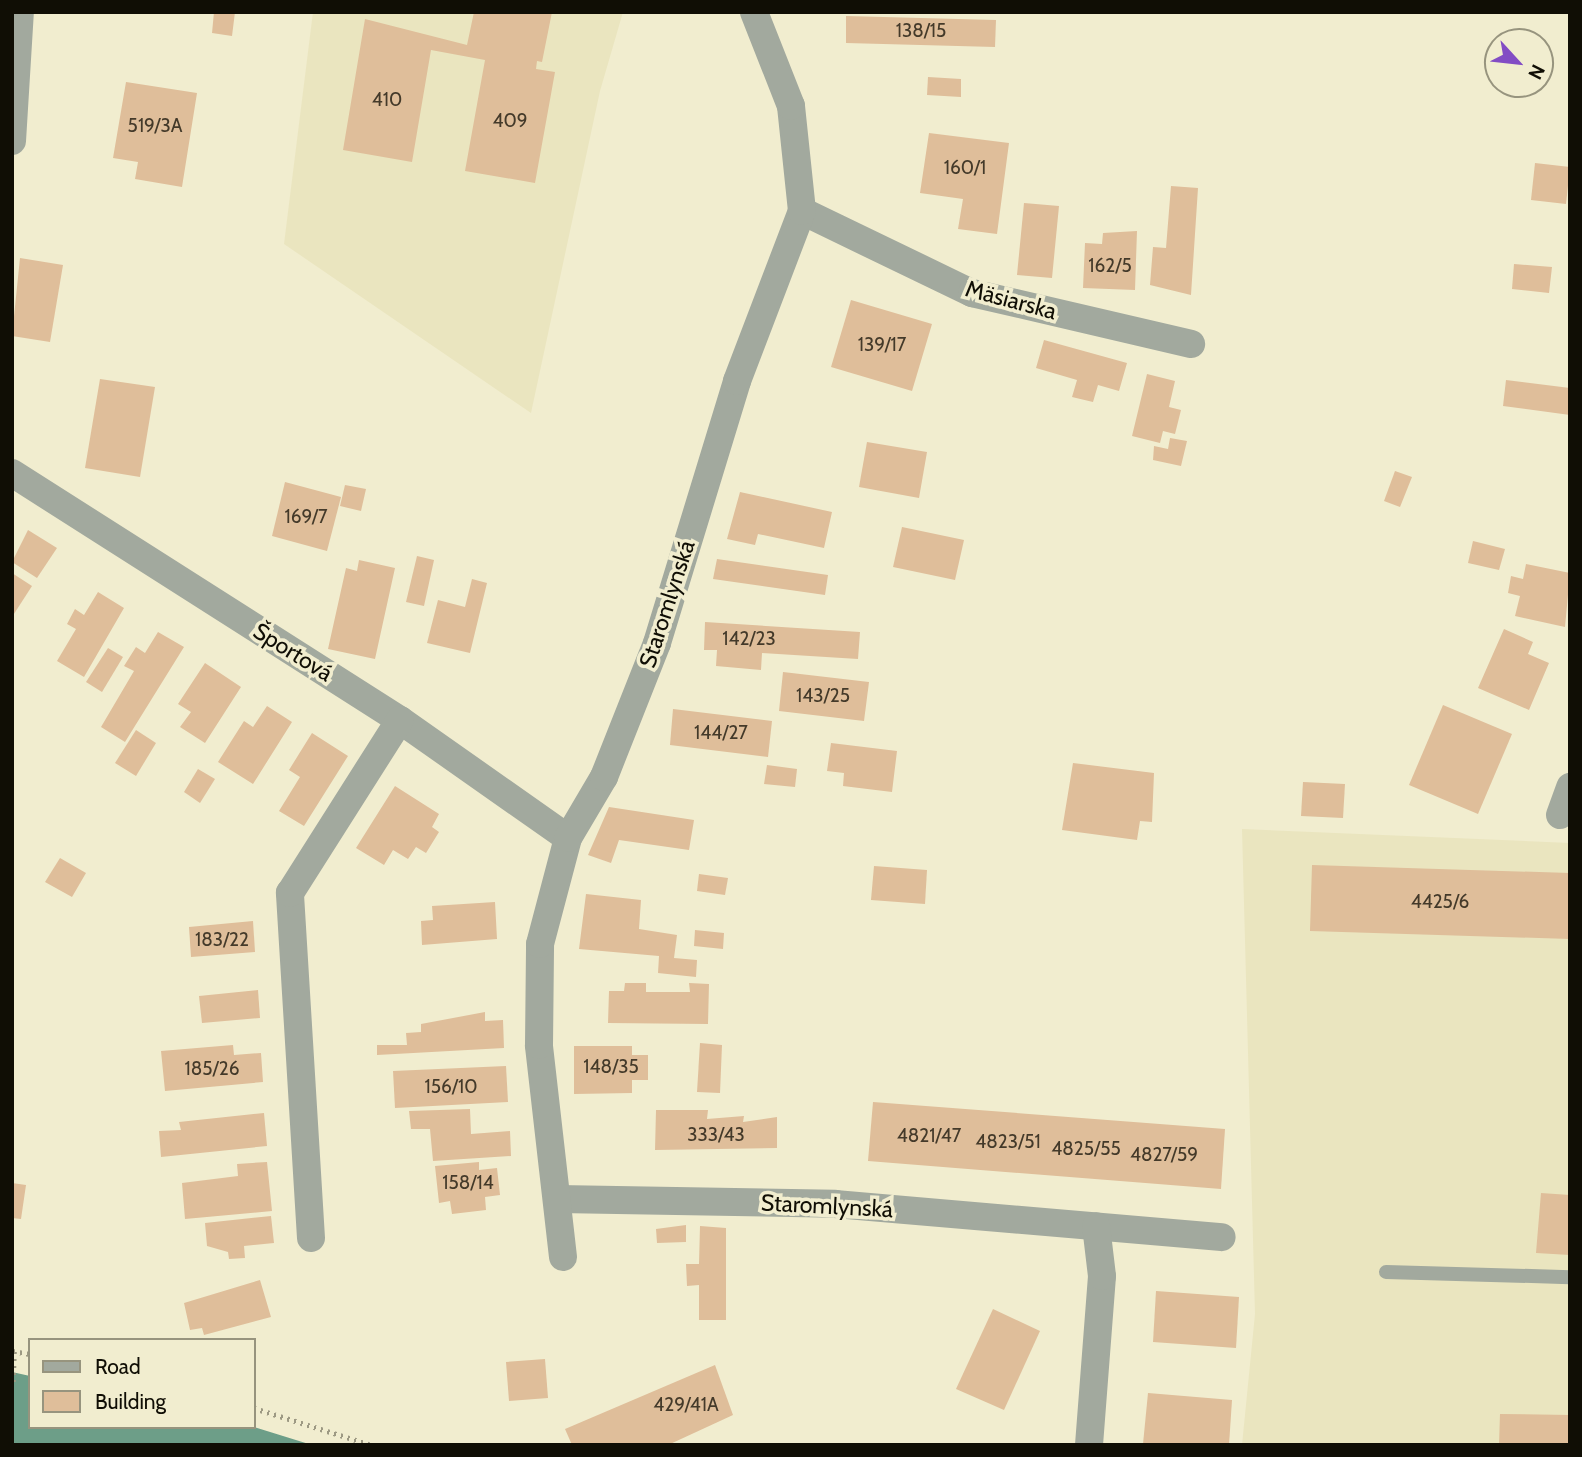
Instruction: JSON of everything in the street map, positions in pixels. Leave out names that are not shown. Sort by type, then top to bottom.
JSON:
[{"type":"street","points":[[12,141],[20,12]]},
{"type":"street","name":"Staromlynská","points":[[563,1257],[539,1045],[540,944],[568,838],[604,777],[657,643],[737,381],[802,212],[791,106],[754,12]]},
{"type":"street","name":"Mäsiarska","points":[[802,212],[972,293],[1191,344]]},
{"type":"street","name":"Športová","points":[[12,474],[400,720],[568,838]]},
{"type":"street","points":[[311,1238],[289,893],[400,720]]},
{"type":"street","points":[[1560,815],[1570,787]]},
{"type":"street","name":"Staromlynská","points":[[558,1199],[835,1204],[1222,1237]]},
{"type":"street","points":[[1089,1445],[1102,1276],[1096,1226]]},
{"type":"lane","points":[[1386,1272],[1570,1277]]},
{"type":"path","points":[[13,1351],[13,1382]]},
{"type":"path","points":[[256,1409],[371,1445]]},
{"type":"shaded area","points":[[313,12],[623,12],[600,91],[531,413],[284,244]]},
{"type":"shaded area","points":[[1242,829],[1570,843],[1570,1445],[1242,1445],[1255,1314]]},
{"type":"shaded area","points":[[12,1372],[28,1376],[28,1429],[256,1428],[312,1445],[12,1445]]},
{"type":"building","points":[[214,12],[235,12],[232,36],[212,33]]},
{"type":"building","points":[[474,12],[552,12],[542,62],[537,61],[536,69],[555,72],[535,183],[465,171],[485,60],[431,50],[412,162],[343,150],[365,19],[467,45]]},
{"type":"building","points":[[846,16],[996,20],[995,47],[846,43]]},
{"type":"building","points":[[928,77],[961,79],[961,97],[927,95]]},
{"type":"building","points":[[126,82],[197,93],[182,187],[135,179],[138,162],[113,158]]},
{"type":"building","points":[[929,133],[1009,143],[997,234],[958,229],[963,199],[920,193]]},
{"type":"building","points":[[1535,163],[1570,167],[1566,204],[1531,200]]},
{"type":"building","points":[[1171,186],[1198,188],[1191,295],[1150,285],[1153,247],[1166,248]]},
{"type":"building","points":[[1024,203],[1059,206],[1052,278],[1017,275]]},
{"type":"building","points":[[1137,231],[1135,290],[1083,288],[1085,243],[1102,244],[1103,233]]},
{"type":"building","points":[[20,258],[63,265],[50,342],[12,336]]},
{"type":"building","points":[[1514,264],[1552,267],[1549,293],[1512,289]]},
{"type":"building","points":[[851,300],[932,324],[912,391],[831,367]]},
{"type":"building","points":[[1044,340],[1127,363],[1119,391],[1098,385],[1093,402],[1072,397],[1077,380],[1036,368]]},
{"type":"building","points":[[1147,374],[1175,381],[1169,407],[1181,410],[1175,434],[1163,431],[1160,443],[1132,436]]},
{"type":"building","points":[[100,379],[155,387],[140,477],[85,468]]},
{"type":"building","points":[[1506,380],[1570,388],[1570,415],[1503,406]]},
{"type":"building","points":[[1170,438],[1187,441],[1181,466],[1153,460],[1154,446],[1168,449]]},
{"type":"building","points":[[867,442],[927,452],[919,498],[859,487]]},
{"type":"building","points":[[1395,471],[1412,477],[1400,507],[1384,501]]},
{"type":"building","points":[[285,482],[341,497],[327,551],[272,536]]},
{"type":"building","points":[[345,485],[366,489],[361,511],[340,506]]},
{"type":"building","points":[[740,492],[832,512],[824,548],[758,534],[755,545],[727,539]]},
{"type":"building","points":[[902,527],[964,540],[955,580],[893,567]]},
{"type":"building","points":[[28,530],[57,548],[37,578],[12,562]]},
{"type":"building","points":[[1473,541],[1505,549],[1499,570],[1468,563]]},
{"type":"building","points":[[417,556],[434,560],[424,606],[406,602]]},
{"type":"building","points":[[717,559],[828,575],[825,595],[713,579]]},
{"type":"building","points":[[359,560],[395,568],[375,659],[328,649],[346,568],[357,571]]},
{"type":"building","points":[[1526,564],[1570,573],[1565,627],[1515,616],[1520,596],[1508,593],[1511,576],[1523,579]]},
{"type":"building","points":[[12,573],[32,586],[12,617]]},
{"type":"building","points":[[472,579],[487,583],[470,653],[427,643],[438,600],[465,607]]},
{"type":"building","points":[[98,592],[124,608],[84,677],[57,661],[76,629],[67,624],[75,609],[84,615]]},
{"type":"building","points":[[705,622],[860,632],[858,659],[762,653],[761,670],[716,666],[717,650],[704,650]]},
{"type":"building","points":[[1504,629],[1533,642],[1528,654],[1549,663],[1529,710],[1478,688]]},
{"type":"building","points":[[158,632],[184,647],[125,742],[101,727],[134,671],[124,666],[136,647],[145,653]]},
{"type":"building","points":[[108,648],[123,657],[102,692],[86,682]]},
{"type":"building","points":[[205,663],[241,687],[205,743],[180,727],[191,712],[178,704]]},
{"type":"building","points":[[783,672],[869,682],[864,721],[779,711]]},
{"type":"building","points":[[1443,705],[1512,734],[1478,814],[1409,785]]},
{"type":"building","points":[[267,706],[292,722],[253,784],[218,762],[244,721],[253,727]]},
{"type":"building","points":[[673,709],[772,721],[768,757],[670,745]]},
{"type":"building","points":[[136,730],[156,743],[136,776],[115,763]]},
{"type":"building","points":[[312,733],[348,756],[304,826],[279,811],[300,777],[289,770]]},
{"type":"building","points":[[831,743],[897,751],[892,792],[843,786],[844,773],[827,771]]},
{"type":"building","points":[[1073,763],[1154,773],[1152,822],[1140,821],[1137,840],[1062,830]]},
{"type":"building","points":[[767,765],[797,769],[795,787],[764,784]]},
{"type":"building","points":[[198,769],[215,779],[200,803],[184,792]]},
{"type":"building","points":[[1303,782],[1345,784],[1343,818],[1301,816]]},
{"type":"building","points":[[395,786],[439,814],[432,827],[439,832],[426,853],[416,847],[408,859],[393,850],[384,865],[356,848]]},
{"type":"building","points":[[609,807],[694,820],[689,850],[619,840],[611,863],[588,855]]},
{"type":"building","points":[[60,858],[86,873],[72,897],[45,882]]},
{"type":"building","points":[[1312,865],[1570,873],[1570,939],[1310,931]]},
{"type":"building","points":[[874,866],[927,870],[925,904],[871,900]]},
{"type":"building","points":[[699,874],[728,878],[725,895],[697,891]]},
{"type":"building","points":[[586,894],[641,900],[639,929],[677,935],[674,958],[697,960],[696,977],[658,973],[659,956],[579,949]]},
{"type":"building","points":[[495,902],[497,939],[422,945],[421,921],[433,920],[432,906]]},
{"type":"building","points":[[253,921],[255,952],[191,957],[189,927]]},
{"type":"building","points":[[695,930],[724,933],[723,949],[694,946]]},
{"type":"building","points":[[625,983],[646,983],[646,992],[690,992],[689,983],[709,984],[708,1024],[608,1023],[609,991],[624,991]]},
{"type":"building","points":[[258,990],[260,1018],[202,1023],[199,996]]},
{"type":"building","points":[[485,1012],[485,1021],[503,1020],[504,1048],[377,1055],[377,1045],[407,1045],[406,1033],[421,1032],[421,1024]]},
{"type":"building","points":[[700,1043],[722,1045],[720,1093],[697,1092]]},
{"type":"building","points":[[233,1045],[234,1055],[261,1053],[263,1082],[165,1091],[161,1051]]},
{"type":"building","points":[[574,1046],[632,1046],[632,1055],[648,1055],[648,1080],[632,1080],[632,1093],[574,1094]]},
{"type":"building","points":[[506,1066],[508,1102],[395,1108],[393,1071]]},
{"type":"building","points":[[873,1102],[1225,1129],[1221,1189],[868,1161]]},
{"type":"building","points":[[470,1109],[471,1134],[510,1131],[511,1156],[433,1161],[430,1129],[411,1129],[409,1111]]},
{"type":"building","points":[[656,1110],[708,1110],[707,1119],[744,1116],[743,1122],[777,1117],[777,1148],[655,1150]]},
{"type":"building","points":[[264,1113],[267,1146],[161,1157],[159,1131],[181,1130],[179,1122]]},
{"type":"building","points":[[267,1162],[272,1211],[185,1219],[182,1183],[238,1176],[237,1164]]},
{"type":"building","points":[[479,1162],[479,1170],[497,1168],[500,1195],[485,1197],[486,1210],[452,1214],[450,1201],[439,1203],[435,1166]]},
{"type":"building","points":[[12,1183],[26,1185],[21,1219],[12,1218]]},
{"type":"building","points":[[1541,1193],[1570,1195],[1570,1255],[1536,1253]]},
{"type":"building","points":[[271,1216],[274,1243],[244,1246],[245,1258],[229,1259],[228,1252],[207,1246],[205,1223]]},
{"type":"building","points":[[686,1225],[686,1242],[657,1243],[656,1229]]},
{"type":"building","points":[[700,1226],[726,1228],[726,1320],[699,1320],[699,1285],[687,1286],[686,1264],[699,1264]]},
{"type":"building","points":[[260,1280],[271,1317],[204,1335],[202,1328],[190,1330],[184,1303]]},
{"type":"building","points":[[1156,1291],[1239,1297],[1236,1348],[1153,1342]]},
{"type":"building","points":[[993,1309],[1040,1331],[1004,1410],[956,1389]]},
{"type":"building","points":[[545,1359],[548,1398],[509,1401],[506,1362]]},
{"type":"building","points":[[715,1365],[733,1415],[668,1445],[572,1445],[565,1429]]},
{"type":"building","points":[[1148,1393],[1232,1400],[1229,1445],[1143,1444]]},
{"type":"building","points":[[1500,1414],[1570,1415],[1570,1445],[1499,1445]]}]
